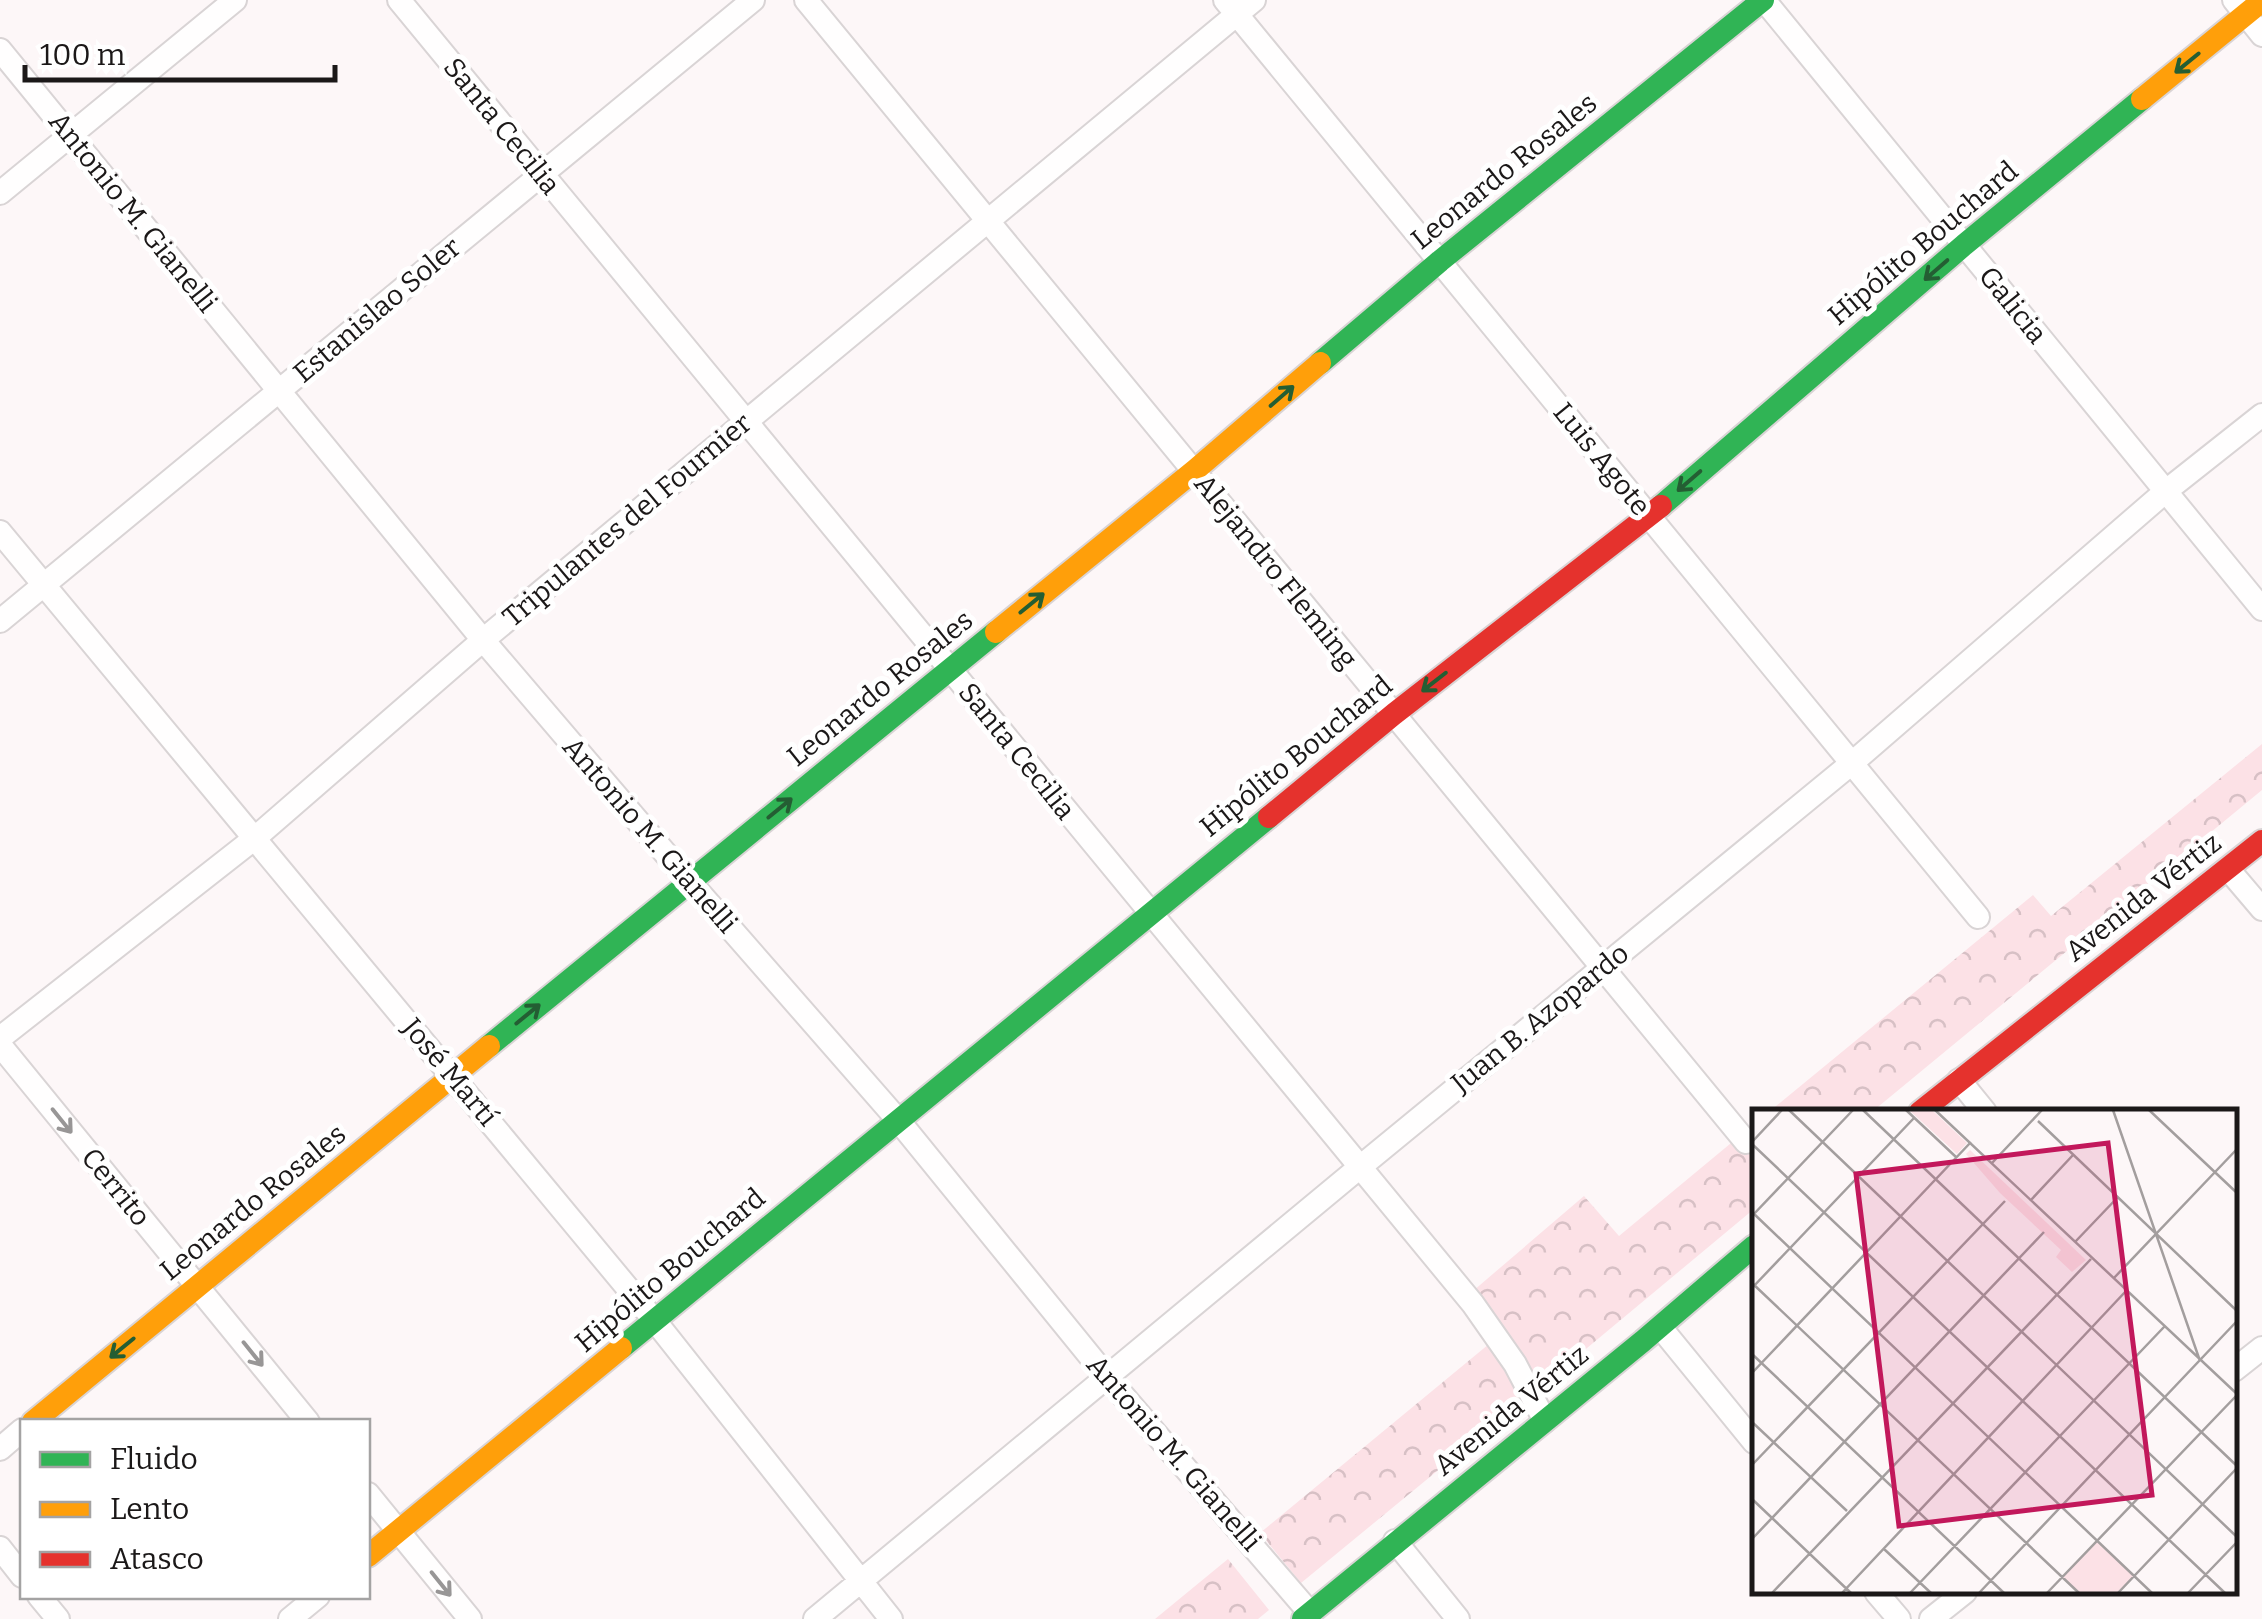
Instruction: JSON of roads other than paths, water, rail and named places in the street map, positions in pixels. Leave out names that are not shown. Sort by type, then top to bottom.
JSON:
[{"type":"street","points":[[0,193],[235,0]]},
{"type":"street","name":"Santa Cecilia","points":[[399,0],[1473,1304],[1514,1364],[1544,1421]]},
{"type":"street","name":"Estanislao Soler","points":[[0,621],[754,0]]},
{"type":"street","name":"Alejandro Fleming","points":[[806,0],[1746,1142]]},
{"type":"street","name":"Galicia","points":[[1764,0],[2262,609]]},
{"type":"street","name":"Leonardo Rosales","points":[[38,1419],[1194,471],[1440,261],[1764,0]]},
{"type":"street","name":"Tripulantes del Fournier","points":[[0,1042],[255,838],[483,640],[1239,5]]},
{"type":"street","name":"Luis Agote","points":[[1239,5],[1440,261],[1978,918]]},
{"type":"street","points":[[2247,5],[2262,34]]},
{"type":"street","name":"Hipólito Bouchard","points":[[370,1554],[1394,714],[1649,516],[2247,5]]},
{"type":"street","name":"Antonio M. Gianelli","points":[[0,50],[483,640],[898,1120],[1306,1616]]},
{"type":"street","name":"Juan B. Azopardo","points":[[815,1619],[1602,966],[1852,764],[2166,492],[2262,415]]},
{"type":"street","name":"José Martí","points":[[0,532],[655,1321],[890,1619]]},
{"type":"street","name":"Avenida Vértiz","points":[[1924,1109],[2262,841]]},
{"type":"street","points":[[2228,869],[2262,909]]},
{"type":"street","name":"Cerrito","points":[[0,1042],[306,1419]]},
{"type":"street","points":[[1959,1080],[1983,1109]]},
{"type":"street","name":"Avenida Vértiz","points":[[1306,1616],[1661,1328],[1752,1248]]},
{"type":"street","points":[[1661,1328],[1752,1440]]},
{"type":"street","points":[[2237,1368],[2262,1348]]},
{"type":"street","points":[[0,1449],[20,1432]]},
{"type":"street","points":[[370,1496],[470,1619]]},
{"type":"street","points":[[1395,1541],[1458,1619]]},
{"type":"street","points":[[0,1548],[20,1573]]},
{"type":"street","points":[[1878,1594],[1899,1619]]},
{"type":"street","points":[[1931,1619],[1962,1594]]},
{"type":"street","points":[[41,1599],[58,1619]]},
{"type":"street","points":[[290,1619],[314,1599]]}]
